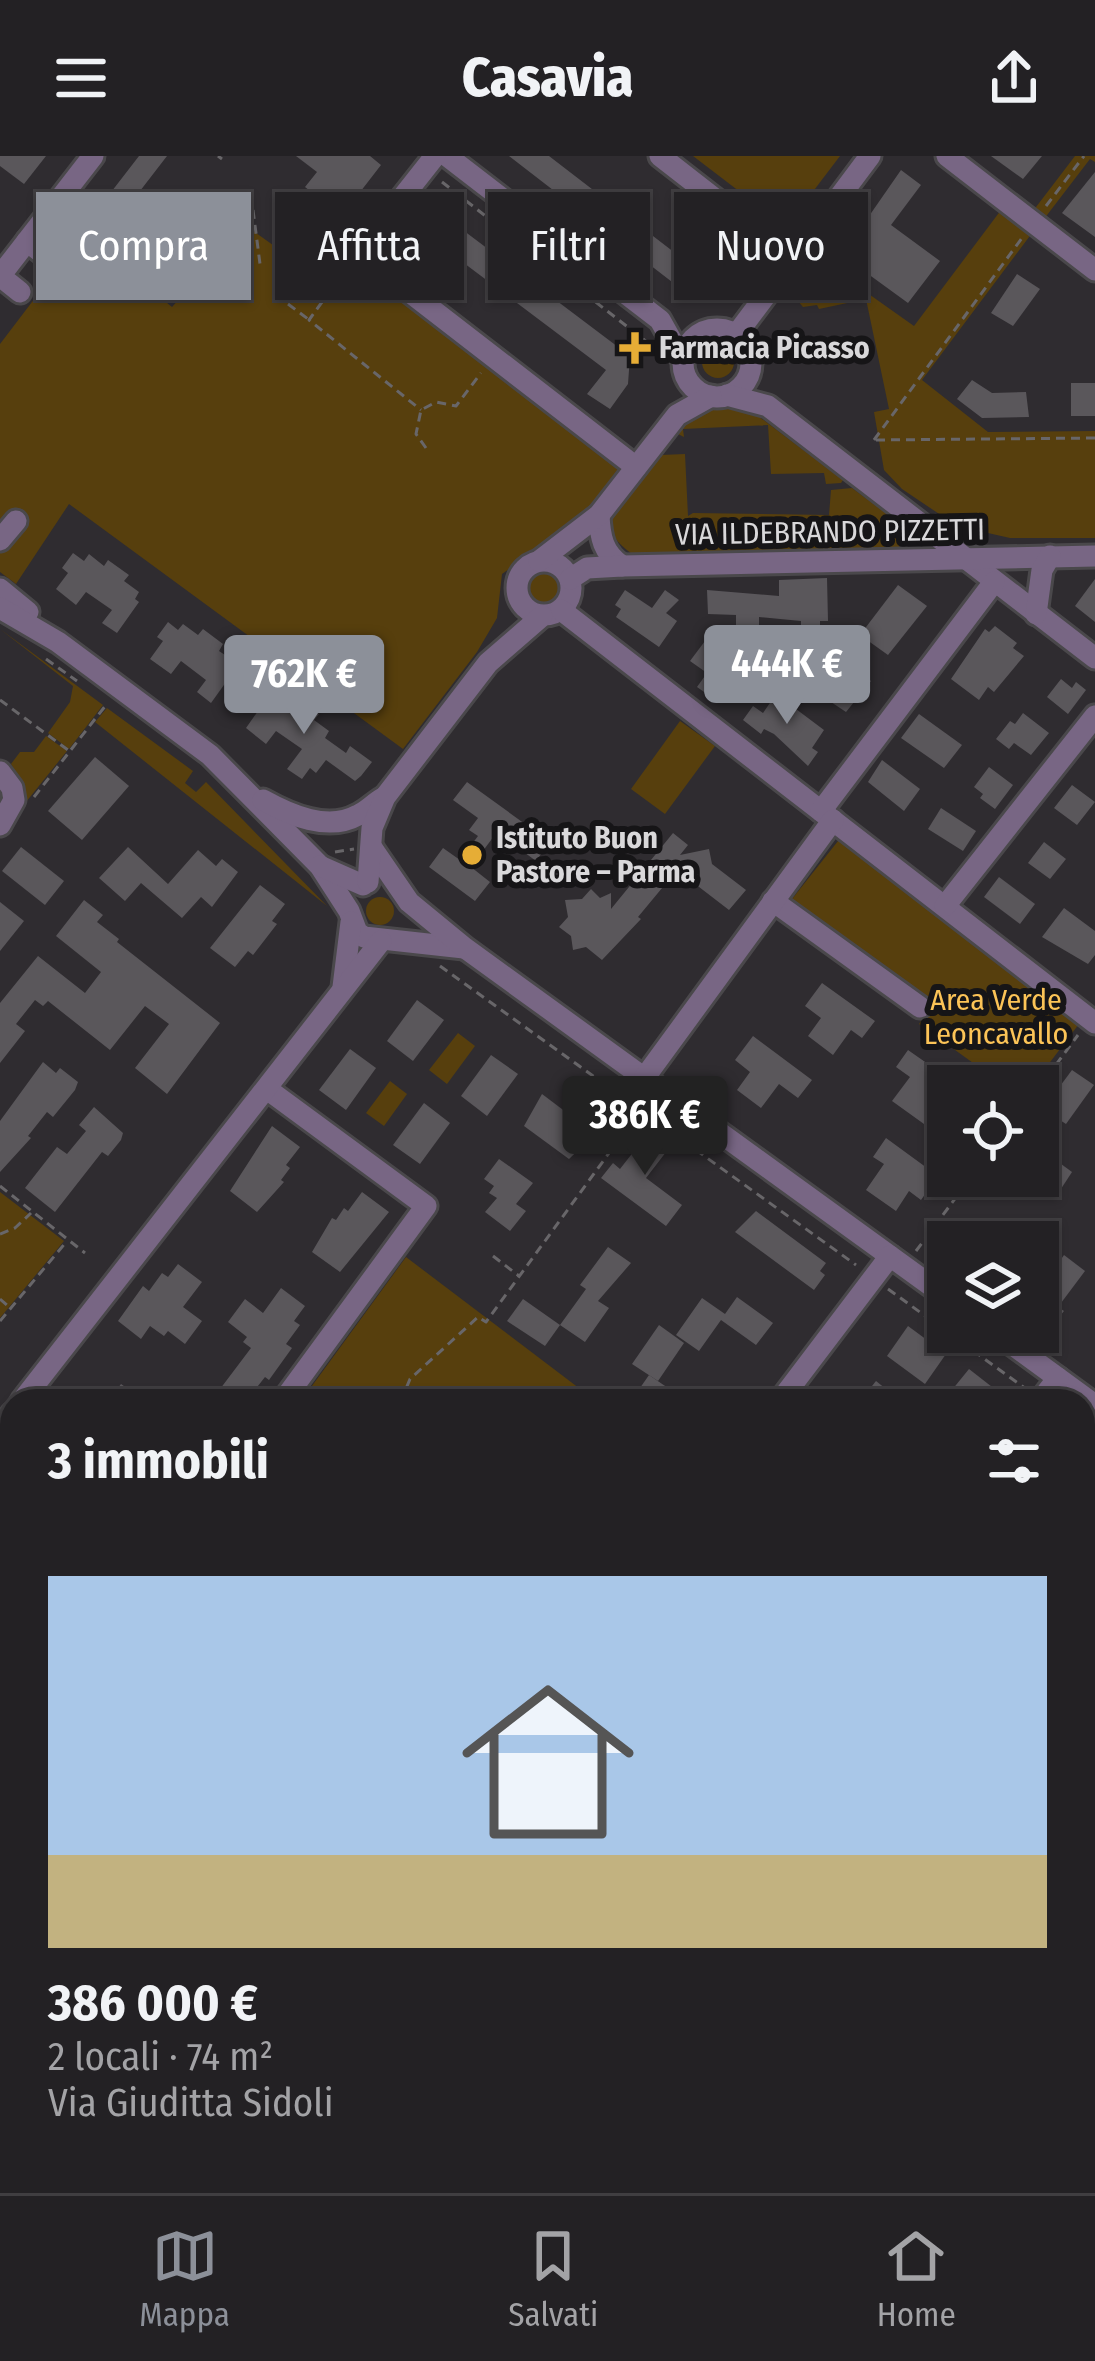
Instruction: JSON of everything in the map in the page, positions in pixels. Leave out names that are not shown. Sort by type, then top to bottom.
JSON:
[{"type":"street","points":[[66,192],[93,156]]},
{"type":"street","points":[[447,156],[660,320],[693,331],[717,328],[736,334],[748,350],[768,406]]},
{"type":"street","points":[[660,156],[706,192]]},
{"type":"street","points":[[841,192],[869,156]]},
{"type":"street","points":[[946,156],[1095,270]]},
{"type":"street","points":[[407,192],[430,163]]},
{"type":"street","points":[[31,196],[36,200]]},
{"type":"street","points":[[20,292],[0,276],[36,230]]},
{"type":"street","points":[[27,241],[36,248]]},
{"type":"street","points":[[420,300],[636,467]]},
{"type":"street","points":[[736,334],[761,300]]},
{"type":"street","points":[[660,320],[696,390],[768,406],[1095,658]]},
{"type":"street","points":[[677,415],[690,342],[707,330]]},
{"type":"street","points":[[488,663],[569,599],[569,579],[599,515],[677,415],[742,386],[751,369]]},
{"type":"street","points":[[366,884],[373,823],[387,793],[488,663],[513,621],[519,576],[599,515]]},
{"type":"street","points":[[599,515],[600,537],[610,558],[622,566]]},
{"type":"street","points":[[887,563],[910,554],[923,527]]},
{"type":"street","points":[[1036,614],[1042,570],[1050,556]]},
{"type":"street","name":"VIA ILDEBRANDO PIZZETTI","points":[[569,579],[587,568],[622,566],[1095,556]]},
{"type":"street","points":[[539,561],[561,567],[569,579]]},
{"type":"street","points":[[651,1082],[827,815],[994,582]]},
{"type":"street","points":[[0,589],[58,641],[197,744],[237,781],[320,866],[364,937],[465,948]]},
{"type":"street","points":[[519,600],[529,611],[551,613],[1094,1018]]},
{"type":"street","points":[[0,608],[58,641]]},
{"type":"street","points":[[944,906],[1095,716]]},
{"type":"street","points":[[0,772],[14,800],[0,825]]},
{"type":"street","points":[[237,781],[286,812],[326,822],[355,818],[387,793]]},
{"type":"street","points":[[31,1389],[342,993],[386,940],[405,929],[404,894],[372,848]]},
{"type":"street","points":[[320,866],[366,884]]},
{"type":"street","points":[[342,993],[355,892],[366,884],[388,881],[465,948],[927,1283]]},
{"type":"street","points":[[773,902],[920,1007]]},
{"type":"street","points":[[267,1089],[426,1206],[293,1389]]},
{"type":"street","points":[[790,1389],[897,1261]]},
{"type":"street","points":[[1024,1353],[1073,1389]]},
{"type":"street","points":[[1049,1389],[1058,1378]]},
{"type":"path","points":[[1084,156],[874,440],[1095,438]]},
{"type":"path","points":[[430,163],[654,347]]},
{"type":"path","points":[[253,209],[260,264]]},
{"type":"path","points":[[309,320],[323,300]]},
{"type":"path","points":[[288,304],[421,410]]},
{"type":"path","points":[[426,448],[416,434],[421,410],[436,401],[456,406],[493,357]]},
{"type":"path","points":[[36,651],[89,691]]},
{"type":"path","points":[[0,700],[70,751]]},
{"type":"path","points":[[34,796],[107,704]]},
{"type":"path","points":[[433,961],[1024,1389]]},
{"type":"path","points":[[1056,1065],[1094,1018]]},
{"type":"path","points":[[406,1389],[410,1379],[478,1317],[485,1322],[640,1110],[651,1082]]},
{"type":"path","points":[[0,1186],[85,1253]]},
{"type":"path","points":[[880,1283],[953,1197]]},
{"type":"path","points":[[0,1234],[15,1228],[32,1211]]},
{"type":"path","points":[[0,1321],[68,1239]]},
{"type":"path","points":[[493,1256],[519,1276]]},
{"type":"path","points":[[0,1299],[10,1309]]},
{"type":"green space","points":[[693,156],[840,156],[813,192],[740,192]]},
{"type":"green space","points":[[1075,156],[1095,156],[1095,162],[1090,159],[1044,219],[1033,211]]},
{"type":"green space","points":[[1001,210],[1032,233],[922,380],[988,432],[1095,431],[1095,538],[1010,538],[957,526],[902,489],[884,470],[874,412],[889,409],[868,293],[914,326]]},
{"type":"green space","points":[[251,229],[275,246],[275,300],[406,300],[623,468],[585,514],[502,574],[497,618],[403,749],[69,504],[16,584],[0,572],[0,344],[36,297],[163,300],[172,307],[178,300],[251,300]]},
{"type":"green space","points":[[797,300],[861,300],[819,309],[817,305],[803,307]]},
{"type":"green space","points":[[718,346],[729,351],[734,362],[729,373],[718,378],[707,373],[702,362],[707,351]]},
{"type":"green space","points":[[737,400],[841,483],[826,484],[824,473],[771,474],[768,425],[683,429],[684,437],[678,434],[677,429],[704,406]]},
{"type":"green space","points":[[685,454],[688,516],[829,515],[831,490],[852,488],[913,533],[893,553],[640,559],[618,541],[608,515],[661,455]]},
{"type":"green space","points":[[544,568],[558,574],[564,588],[558,602],[544,608],[530,602],[524,588],[530,574]]},
{"type":"green space","points":[[0,629],[103,705],[69,749],[48,733],[70,702],[73,686]]},
{"type":"green space","points":[[107,708],[193,771],[185,783],[196,792],[206,782],[327,906],[95,722]]},
{"type":"green space","points":[[680,721],[715,746],[665,814],[631,789]]},
{"type":"green space","points":[[46,736],[67,751],[26,802],[11,764],[20,752],[34,752]]},
{"type":"green space","name":"Area Verde Leoncavallo","points":[[842,836],[1082,1020],[1048,1065],[976,1065],[919,1024],[930,1008],[788,904]]},
{"type":"green space","points":[[380,897],[390,901],[394,911],[390,921],[380,925],[370,921],[366,911],[370,901]]},
{"type":"green space","points":[[458,1033],[475,1046],[447,1084],[429,1070]]},
{"type":"green space","points":[[390,1081],[407,1094],[384,1126],[366,1113]]},
{"type":"green space","points":[[0,1192],[64,1241],[0,1318]]},
{"type":"green space","points":[[406,1257],[580,1389],[310,1389]]},
{"type":"building","points":[[0,156],[46,156],[24,184],[0,166]]},
{"type":"building","points":[[139,156],[167,156],[141,192],[111,192]]},
{"type":"building","points":[[296,156],[370,156],[381,165],[360,192],[311,192],[305,187],[317,172]]},
{"type":"building","points":[[509,156],[549,156],[596,192],[556,192]]},
{"type":"building","points":[[991,156],[1042,156],[1023,179]]},
{"type":"building","points":[[901,170],[921,185],[891,225],[940,261],[908,303],[868,274],[868,218]]},
{"type":"building","points":[[1095,172],[1095,237],[1062,213]]},
{"type":"building","points":[[464,231],[488,249],[488,281],[464,263]]},
{"type":"building","points":[[650,234],[674,252],[674,284],[650,265]]},
{"type":"building","points":[[1017,274],[1040,289],[1013,326],[991,313]]},
{"type":"building","points":[[513,300],[556,300],[630,356],[628,384],[610,409],[587,394],[606,370]]},
{"type":"building","points":[[972,380],[992,393],[1026,392],[1029,417],[982,418],[957,399]]},
{"type":"building","points":[[1071,383],[1095,383],[1095,416],[1071,416]]},
{"type":"building","points":[[73,553],[84,561],[89,554],[104,566],[108,560],[129,575],[124,581],[139,592],[135,599],[139,602],[117,633],[102,623],[112,610],[86,592],[76,605],[56,589],[68,573],[62,568]]},
{"type":"building","points":[[827,578],[828,621],[820,621],[820,627],[759,617],[759,626],[736,625],[736,615],[708,614],[707,590],[779,596],[779,580]]},
{"type":"building","points":[[1095,579],[1095,622],[1075,606]]},
{"type":"building","points":[[898,585],[927,606],[888,655],[860,635]]},
{"type":"building","points":[[625,590],[652,608],[665,590],[679,600],[666,613],[677,621],[659,647],[616,617],[621,609],[615,605]]},
{"type":"building","points":[[168,622],[178,630],[183,624],[198,635],[203,629],[223,644],[219,651],[234,661],[229,668],[234,671],[211,703],[197,692],[206,680],[181,661],[171,674],[150,659],[163,641],[157,637]]},
{"type":"building","points":[[995,626],[1017,643],[1013,648],[1024,656],[994,692],[988,687],[979,700],[951,679],[985,629],[989,632]]},
{"type":"building","points":[[705,641],[739,664],[714,699],[697,687],[707,673],[690,661]]},
{"type":"building","points":[[849,666],[871,681],[846,712],[825,698]]},
{"type":"building","points":[[1061,679],[1072,688],[1076,682],[1086,690],[1068,714],[1047,697]]},
{"type":"building","points":[[263,692],[274,700],[279,693],[294,705],[298,699],[319,714],[314,720],[329,731],[325,738],[346,753],[350,746],[372,762],[355,781],[326,760],[316,773],[310,768],[302,779],[287,769],[302,749],[276,731],[266,744],[246,728]]},
{"type":"building","points":[[776,694],[824,730],[812,748],[818,752],[808,766],[774,734],[764,729],[761,734],[743,720],[753,706],[763,713]]},
{"type":"building","points":[[1023,713],[1049,733],[1031,755],[1014,743],[1009,749],[996,739]]},
{"type":"building","points":[[919,714],[962,745],[944,768],[901,738]]},
{"type":"building","points":[[95,757],[129,786],[82,840],[48,811]]},
{"type":"building","points":[[882,760],[920,789],[904,811],[868,782]]},
{"type":"building","points":[[989,767],[1013,785],[995,809],[974,787]]},
{"type":"building","points":[[467,782],[550,842],[536,861],[497,832],[471,867],[490,882],[475,901],[429,867],[443,848],[460,860],[478,836],[469,830],[478,818],[453,800]]},
{"type":"building","points":[[1072,785],[1095,802],[1077,825],[1054,808]]},
{"type":"building","points":[[941,808],[976,831],[963,851],[928,829]]},
{"type":"building","points":[[673,833],[688,845],[680,855],[709,849],[712,864],[746,890],[729,910],[677,870],[638,917],[641,919],[602,960],[586,947],[573,950],[571,936],[559,927],[568,917],[565,900],[582,899],[591,889],[600,898],[611,893],[611,909]]},
{"type":"building","points":[[1044,842],[1066,859],[1050,879],[1028,863]]},
{"type":"building","points":[[21,847],[64,881],[45,905],[2,871]]},
{"type":"building","points":[[128,847],[168,884],[198,850],[216,866],[222,859],[238,872],[212,907],[201,897],[182,918],[141,883],[125,901],[99,878]]},
{"type":"building","points":[[999,877],[1035,904],[1020,924],[984,897]]},
{"type":"building","points":[[260,885],[285,904],[272,921],[277,924],[253,955],[248,951],[235,967],[210,948]]},
{"type":"building","points":[[84,900],[103,915],[97,922],[117,942],[220,1023],[167,1094],[135,1068],[169,1024],[145,1006],[110,1050],[48,1001],[43,1006],[35,1000],[16,1024],[25,1031],[0,1063],[0,1003],[38,956],[85,993],[101,972],[56,936]]},
{"type":"building","points":[[0,902],[24,921],[0,951]]},
{"type":"building","points":[[1064,908],[1095,931],[1095,955],[1088,964],[1042,937]]},
{"type":"building","points":[[822,983],[875,1021],[862,1038],[851,1030],[833,1055],[808,1036],[821,1018],[805,1006]]},
{"type":"building","points":[[417,1000],[444,1020],[413,1061],[387,1041]]},
{"type":"building","points":[[753,1036],[812,1080],[798,1098],[779,1084],[761,1108],[737,1090],[750,1072],[735,1060]]},
{"type":"building","points":[[350,1049],[376,1068],[346,1110],[319,1090]]},
{"type":"building","points":[[908,1050],[929,1065],[924,1124],[892,1101],[910,1077],[896,1067]]},
{"type":"building","points":[[491,1055],[518,1074],[487,1116],[461,1096]]},
{"type":"building","points":[[43,1062],[78,1082],[75,1090],[53,1117],[47,1112],[0,1172],[0,1121]]},
{"type":"building","points":[[1072,1070],[1094,1085],[1066,1124],[1059,1119],[1059,1087]]},
{"type":"building","points":[[542,1094],[595,1134],[569,1159],[524,1126]]},
{"type":"building","points":[[424,1103],[450,1123],[420,1164],[393,1145]]},
{"type":"building","points":[[94,1107],[123,1133],[121,1140],[108,1156],[102,1152],[55,1212],[25,1188],[57,1147],[67,1154],[86,1131],[79,1125]]},
{"type":"building","points":[[272,1126],[300,1147],[286,1165],[290,1168],[284,1182],[257,1212],[230,1191]]},
{"type":"building","points":[[652,1128],[673,1143],[646,1178],[682,1205],[666,1226],[601,1178],[613,1163],[620,1169]]},
{"type":"building","points":[[886,1138],[927,1168],[927,1192],[921,1200],[909,1191],[896,1211],[866,1190],[884,1164],[873,1157]]},
{"type":"building","points":[[499,1159],[533,1183],[516,1204],[526,1211],[510,1231],[485,1212],[497,1198],[489,1193],[494,1186],[484,1179]]},
{"type":"building","points":[[1059,1162],[1072,1172],[1059,1192]]},
{"type":"building","points":[[362,1192],[389,1212],[340,1272],[312,1252],[332,1218],[336,1220],[344,1208],[348,1211]]},
{"type":"building","points":[[756,1211],[826,1263],[820,1271],[825,1275],[814,1290],[735,1232]]},
{"type":"building","points":[[608,1247],[631,1263],[598,1301],[609,1308],[585,1342],[560,1325],[586,1289],[580,1285]]},
{"type":"building","points":[[1064,1255],[1085,1271],[1059,1306],[1059,1262]]},
{"type":"building","points":[[178,1264],[202,1282],[183,1307],[202,1321],[185,1344],[168,1331],[164,1336],[150,1326],[141,1339],[118,1321],[143,1286],[149,1291],[162,1273],[168,1277]]},
{"type":"building","points":[[281,1288],[305,1306],[294,1321],[300,1325],[286,1344],[292,1348],[269,1380],[265,1377],[256,1389],[220,1389],[251,1348],[243,1342],[247,1337],[228,1322],[245,1299],[263,1313]]},
{"type":"building","points":[[737,1297],[773,1323],[756,1345],[721,1320],[699,1351],[676,1335],[702,1298],[725,1314]]},
{"type":"building","points":[[523,1299],[560,1325],[545,1346],[507,1321]]},
{"type":"building","points":[[659,1325],[684,1343],[658,1381],[632,1364]]},
{"type":"building","points":[[908,1326],[927,1340],[927,1353],[946,1354],[925,1384],[887,1356]]},
{"type":"building","points":[[969,1369],[995,1389],[953,1389]]},
{"type":"building","points":[[649,1375],[669,1389],[639,1389]]},
{"type":"place","name":"Farmacia Picasso","points":[[635,348]]},
{"type":"place","name":"Istituto Buon Pastore – Parma","points":[[472,855]]}]
